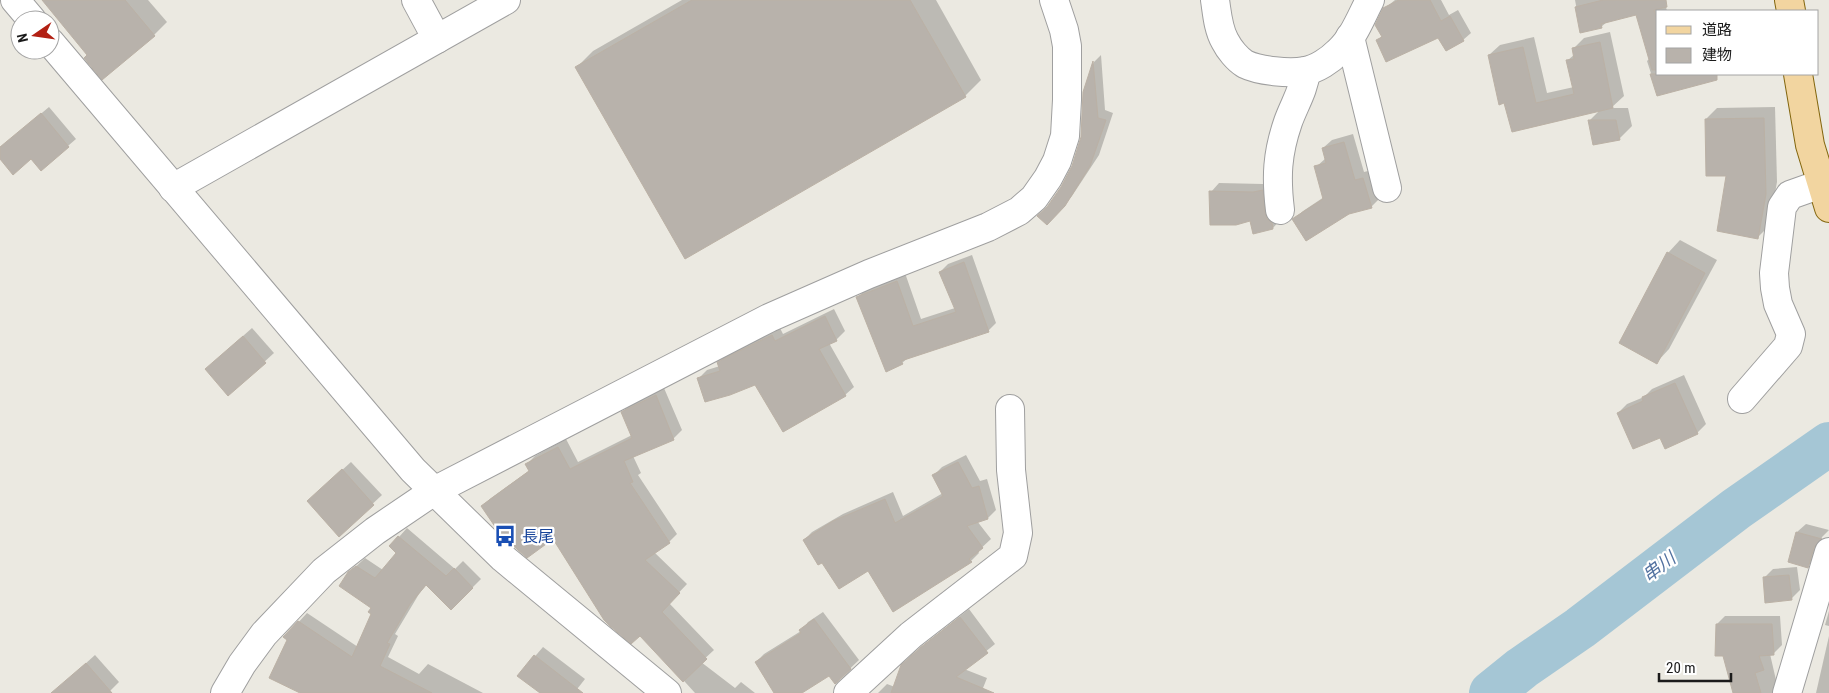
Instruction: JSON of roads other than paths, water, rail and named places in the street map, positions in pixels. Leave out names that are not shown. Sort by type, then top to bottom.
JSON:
[{"type":"main road","points":[[1798,75],[1810,145],[1825,196]]},
{"type":"street","points":[[15,0],[24,10]]},
{"type":"street","points":[[416,0],[437,39]]},
{"type":"street","points":[[173,188],[506,0]]},
{"type":"street","points":[[225,693],[242,664],[264,634],[324,571],[375,531],[434,491],[769,318],[836,288],[988,227],[1019,211],[1034,198],[1048,178],[1057,161],[1065,136],[1067,46],[1054,0]]},
{"type":"street","points":[[1215,0],[1218,22],[1224,40],[1234,54],[1245,64],[1265,70],[1284,72],[1306,71],[1322,64],[1339,51],[1350,38],[1370,0]]},
{"type":"street","points":[[1350,38],[1387,188]]},
{"type":"street","points":[[60,54],[366,415],[434,491],[521,573],[667,693]]},
{"type":"street","points":[[1280,210],[1277,187],[1278,153],[1288,121],[1304,86],[1306,71]]},
{"type":"street","points":[[1742,399],[1788,346],[1791,334],[1778,304],[1775,288],[1774,273],[1782,208],[1790,195],[1825,196]]},
{"type":"street","points":[[848,693],[911,635],[1013,556],[1018,533],[1011,470],[1010,409]]},
{"type":"street","points":[[1787,693],[1829,552]]},
{"type":"waterway","name":"串川","points":[[1491,693],[1736,509],[1829,444]]},
{"type":"place","name":"長尾","points":[[505,536]]}]
